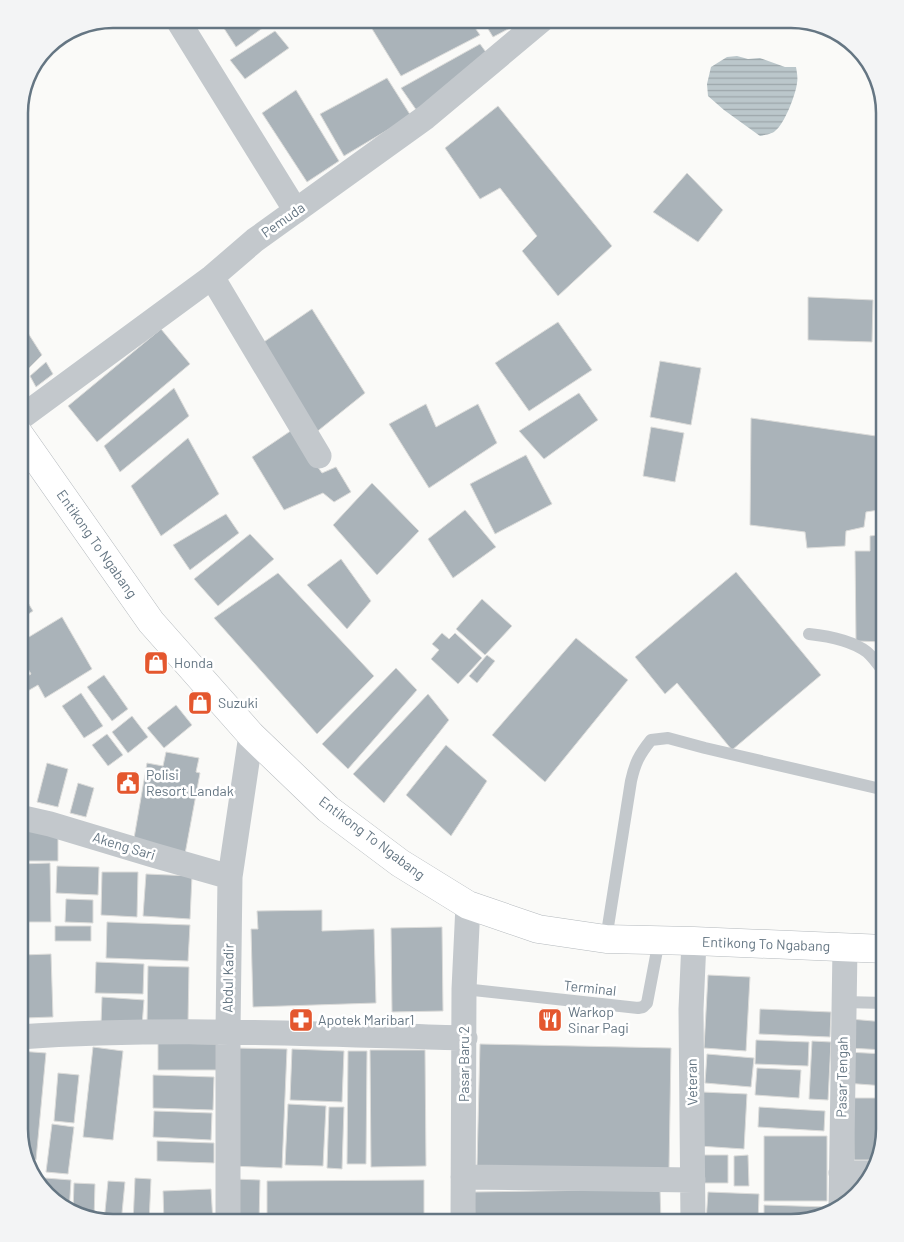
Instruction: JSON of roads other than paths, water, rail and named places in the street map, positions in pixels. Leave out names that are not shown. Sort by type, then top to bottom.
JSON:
[{"type":"highway","name":"Entikong To Ngabang","points":[[28,447],[151,622],[251,735],[328,809],[400,863],[468,905],[538,930],[606,939],[876,949]]},
{"type":"street","points":[[183,28],[296,211]]},
{"type":"street","name":"Pemuda","points":[[28,412],[212,277],[255,240],[426,117],[532,28]]},
{"type":"street","points":[[212,277],[319,456]]},
{"type":"street","name":"Abdul Kadir","points":[[228,1214],[230,877],[251,735]]},
{"type":"street","name":"Akeng Sari","points":[[28,819],[230,877]]},
{"type":"street","name":"Pasar Baru 2","points":[[463,1214],[464,989],[468,905]]},
{"type":"street","name":"Veteran","points":[[693,1214],[691,1009],[694,941]]},
{"type":"street","name":"Pasar Tengah","points":[[841,1198],[845,947]]},
{"type":"street","points":[[28,1035],[69,1033],[228,1032],[464,1038]]},
{"type":"street","points":[[841,1173],[864,1173]]},
{"type":"street","points":[[463,1177],[693,1180]]},
{"type":"lane","points":[[809,634],[829,636],[856,646],[867,653],[876,664]]},
{"type":"lane","points":[[606,939],[635,763],[651,740],[668,738],[876,788]]},
{"type":"lane","name":"Terminal","points":[[464,989],[638,1008],[647,1003],[660,940]]},
{"type":"lane","points":[[844,1002],[876,1003]]},
{"type":"place","name":"Honda","points":[[156,663]]},
{"type":"place","name":"Suzuki","points":[[200,703]]},
{"type":"place","name":"Polisi Resort Landak","points":[[128,783]]},
{"type":"place","name":"Apotek Maribar1","points":[[301,1020]]},
{"type":"place","name":"Warkop Sinar Pagi","points":[[550,1020]]}]
